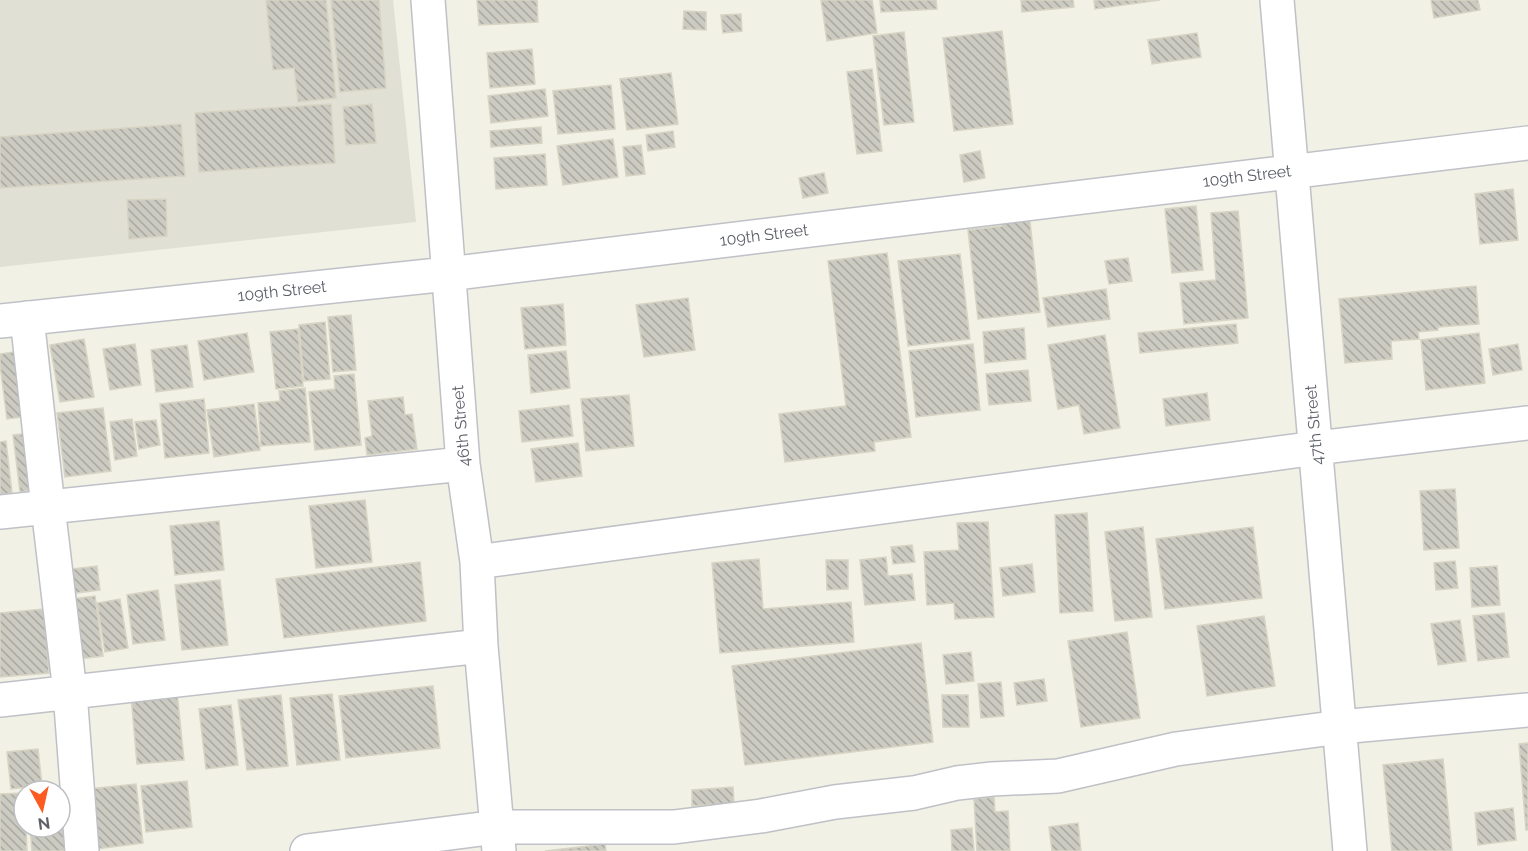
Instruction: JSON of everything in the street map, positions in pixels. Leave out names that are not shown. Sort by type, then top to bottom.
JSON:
[{"type":"street","name":"46th Street","points":[[428,0],[463,464],[477,562],[481,646],[498,839]]},
{"type":"street","name":"47th Street","points":[[1277,0],[1350,851]]},
{"type":"street","name":"109th Street","points":[[14,319],[448,274],[1528,143]]},
{"type":"street","points":[[14,319],[48,507],[70,692],[82,851]]},
{"type":"street","points":[[477,562],[1316,448],[1528,423]]},
{"type":"street","points":[[0,512],[463,464]]},
{"type":"street","points":[[0,700],[481,646]]},
{"type":"street","points":[[308,851],[674,827],[761,816],[835,802],[914,794],[957,783],[1058,776],[1176,749],[1340,727],[1528,710]]},
{"type":"shaded area","points":[[0,0],[393,0],[416,222],[0,267]]},
{"type":"building","points":[[266,0],[326,0],[336,98],[298,102],[294,68],[273,70]]},
{"type":"building","points":[[331,0],[379,0],[386,88],[340,92]]},
{"type":"building","points":[[477,0],[537,0],[538,22],[479,25]]},
{"type":"building","points":[[821,0],[872,0],[877,33],[827,41]]},
{"type":"building","points":[[880,0],[936,0],[937,9],[881,12]]},
{"type":"building","points":[[1021,0],[1073,0],[1074,7],[1022,12]]},
{"type":"building","points":[[1094,0],[1160,0],[1095,9]]},
{"type":"building","points":[[1431,0],[1478,0],[1480,10],[1434,18]]},
{"type":"building","points":[[684,11],[706,12],[706,30],[683,29]]},
{"type":"building","points":[[741,14],[742,31],[723,33],[721,15]]},
{"type":"building","points":[[1002,31],[1013,124],[954,131],[943,38]]},
{"type":"building","points":[[904,32],[914,122],[884,125],[873,36]]},
{"type":"building","points":[[1197,33],[1201,57],[1152,64],[1148,40]]},
{"type":"building","points":[[532,49],[535,84],[490,88],[487,53]]},
{"type":"building","points":[[872,69],[882,151],[857,154],[847,72]]},
{"type":"building","points":[[671,73],[678,124],[627,130],[620,79]]},
{"type":"building","points":[[611,85],[615,129],[558,134],[553,91]]},
{"type":"building","points":[[545,89],[548,116],[491,123],[488,96]]},
{"type":"building","points":[[331,104],[335,163],[199,172],[195,113]]},
{"type":"building","points":[[372,104],[376,143],[346,145],[343,107]]},
{"type":"building","points":[[181,124],[185,176],[0,188],[0,137]]},
{"type":"building","points":[[541,127],[542,143],[491,147],[490,131]]},
{"type":"building","points":[[673,131],[675,147],[648,151],[646,135]]},
{"type":"building","points":[[613,139],[618,177],[563,185],[557,146]]},
{"type":"building","points":[[641,145],[645,174],[626,176],[623,147]]},
{"type":"building","points":[[980,151],[985,178],[964,182],[960,155]]},
{"type":"building","points":[[545,154],[547,185],[496,189],[494,158]]},
{"type":"building","points":[[824,173],[828,193],[803,198],[799,178]]},
{"type":"building","points":[[1513,189],[1518,240],[1480,244],[1475,194]]},
{"type":"building","points":[[166,199],[167,236],[129,239],[127,200]]},
{"type":"building","points":[[1196,206],[1203,270],[1172,273],[1165,209]]},
{"type":"building","points":[[1238,211],[1248,318],[1184,324],[1180,283],[1216,280],[1211,213]]},
{"type":"building","points":[[1029,213],[1040,312],[978,319],[968,230],[1002,226],[1000,217]]},
{"type":"building","points":[[887,253],[911,437],[874,442],[875,451],[785,462],[779,414],[846,406],[828,261]]},
{"type":"building","points":[[960,254],[970,339],[908,346],[898,261]]},
{"type":"building","points":[[1128,258],[1132,281],[1109,284],[1105,261]]},
{"type":"building","points":[[1476,286],[1479,324],[1438,327],[1438,330],[1418,332],[1419,339],[1391,341],[1392,359],[1345,363],[1339,299]]},
{"type":"building","points":[[1106,289],[1110,319],[1048,327],[1043,298]]},
{"type":"building","points":[[688,298],[695,350],[644,357],[636,305]]},
{"type":"building","points":[[563,304],[566,345],[525,349],[521,308]]},
{"type":"building","points":[[351,315],[356,370],[333,372],[328,317]]},
{"type":"building","points":[[325,322],[330,379],[304,381],[299,325]]},
{"type":"building","points":[[1236,324],[1238,343],[1140,353],[1138,333]]},
{"type":"building","points":[[1024,328],[1026,359],[985,363],[983,332]]},
{"type":"building","points":[[298,329],[303,386],[276,389],[270,332]]},
{"type":"building","points":[[247,333],[254,372],[204,380],[198,341]]},
{"type":"building","points":[[1479,333],[1485,383],[1426,390],[1421,340]]},
{"type":"building","points":[[1105,335],[1120,428],[1084,434],[1079,405],[1058,409],[1048,345]]},
{"type":"building","points":[[84,339],[94,397],[60,402],[50,345]]},
{"type":"building","points":[[135,344],[141,385],[110,390],[103,349]]},
{"type":"building","points":[[973,344],[980,410],[916,417],[909,351]]},
{"type":"building","points":[[1518,344],[1522,370],[1493,375],[1489,349]]},
{"type":"building","points":[[187,345],[193,387],[156,392],[151,350]]},
{"type":"building","points":[[21,351],[29,416],[7,419],[0,354]]},
{"type":"building","points":[[566,351],[570,388],[531,393],[528,355]]},
{"type":"building","points":[[1028,370],[1031,401],[989,405],[986,374]]},
{"type":"building","points":[[354,374],[361,445],[315,450],[309,392],[335,389],[334,376]]},
{"type":"building","points":[[305,388],[310,442],[261,446],[258,403],[280,401],[279,391]]},
{"type":"building","points":[[1207,393],[1210,420],[1166,426],[1163,399]]},
{"type":"building","points":[[629,395],[634,446],[586,451],[581,399]]},
{"type":"building","points":[[403,397],[405,415],[412,414],[417,449],[367,455],[365,438],[372,436],[368,401]]},
{"type":"building","points":[[204,399],[209,453],[165,458],[160,404]]},
{"type":"building","points":[[254,404],[260,450],[214,457],[207,410]]},
{"type":"building","points":[[569,405],[573,436],[522,442],[519,411]]},
{"type":"building","points":[[103,408],[111,471],[65,477],[57,413]]},
{"type":"building","points":[[132,419],[137,456],[115,460],[110,422]]},
{"type":"building","points":[[156,420],[160,445],[139,449],[135,422]]},
{"type":"building","points":[[31,433],[38,489],[20,492],[13,435]]},
{"type":"building","points":[[6,441],[12,493],[0,495],[0,442]]},
{"type":"building","points":[[578,443],[582,476],[536,482],[531,449]]},
{"type":"building","points":[[1455,489],[1459,548],[1424,550],[1420,491]]},
{"type":"building","points":[[365,500],[372,562],[316,568],[309,506]]},
{"type":"building","points":[[1087,513],[1093,611],[1060,613],[1055,515]]},
{"type":"building","points":[[219,521],[224,570],[175,575],[170,526]]},
{"type":"building","points":[[988,522],[994,617],[955,619],[954,603],[927,605],[924,552],[959,550],[957,523]]},
{"type":"building","points":[[1143,527],[1152,617],[1115,621],[1105,532]]},
{"type":"building","points":[[1253,527],[1262,598],[1165,609],[1156,539]]},
{"type":"building","points":[[912,545],[915,562],[893,564],[891,547]]},
{"type":"building","points":[[886,557],[888,576],[912,574],[915,600],[865,605],[860,560]]},
{"type":"building","points":[[759,559],[763,609],[851,602],[854,642],[720,653],[712,563]]},
{"type":"building","points":[[826,560],[848,560],[848,589],[827,590]]},
{"type":"building","points":[[1455,561],[1458,588],[1436,590],[1434,563]]},
{"type":"building","points":[[420,562],[426,621],[284,638],[276,579]]},
{"type":"building","points":[[1032,564],[1035,592],[1003,596],[1000,568]]},
{"type":"building","points":[[97,566],[100,590],[69,594],[65,570]]},
{"type":"building","points":[[1497,566],[1500,605],[1472,607],[1470,568]]},
{"type":"building","points":[[220,580],[228,645],[182,650],[175,585]]},
{"type":"building","points":[[158,590],[165,640],[133,644],[127,595]]},
{"type":"building","points":[[95,596],[103,656],[79,659],[71,599]]},
{"type":"building","points":[[120,599],[128,648],[105,652],[97,603]]},
{"type":"building","points":[[44,609],[49,673],[0,677],[0,613]]},
{"type":"building","points":[[1504,613],[1509,657],[1478,661],[1473,616]]},
{"type":"building","points":[[1264,616],[1275,686],[1207,696],[1197,626]]},
{"type":"building","points":[[1460,620],[1466,661],[1438,665],[1431,624]]},
{"type":"building","points":[[1127,632],[1140,718],[1081,727],[1068,641]]},
{"type":"building","points":[[921,643],[933,742],[745,765],[732,666]]},
{"type":"building","points":[[971,652],[974,681],[946,684],[943,655]]},
{"type":"building","points":[[1044,679],[1047,701],[1017,705],[1014,683]]},
{"type":"building","points":[[1001,682],[1004,716],[981,718],[978,684]]},
{"type":"building","points":[[433,686],[440,748],[346,758],[339,696]]},
{"type":"building","points":[[177,692],[184,760],[137,764],[131,696]]},
{"type":"building","points":[[332,694],[340,760],[297,765],[290,698]]},
{"type":"building","points":[[281,695],[288,766],[247,770],[238,700]]},
{"type":"building","points":[[942,695],[968,695],[969,727],[943,727]]},
{"type":"building","points":[[231,705],[238,765],[206,769],[199,709]]},
{"type":"building","points":[[1528,743],[1528,830],[1526,830],[1519,744]]},
{"type":"building","points":[[38,749],[41,779],[12,779],[11,789],[7,752]]},
{"type":"building","points":[[1443,759],[1452,851],[1392,851],[1383,765]]},
{"type":"building","points":[[187,781],[192,827],[146,832],[141,786]]},
{"type":"building","points":[[136,784],[143,843],[96,849],[89,789]]},
{"type":"building","points":[[733,787],[734,803],[692,806],[692,790]]},
{"type":"building","points":[[12,793],[12,839],[26,839],[27,851],[0,851],[0,794]]},
{"type":"building","points":[[994,797],[995,812],[1008,811],[1010,851],[977,851],[974,799]]},
{"type":"building","points":[[1513,808],[1516,840],[1478,845],[1475,813]]},
{"type":"building","points":[[1078,823],[1081,851],[1052,851],[1049,827]]},
{"type":"building","points":[[972,828],[974,851],[952,851],[951,830]]},
{"type":"building","points":[[31,839],[65,839],[66,851],[32,851]]},
{"type":"building","points":[[605,844],[606,851],[545,851]]}]
